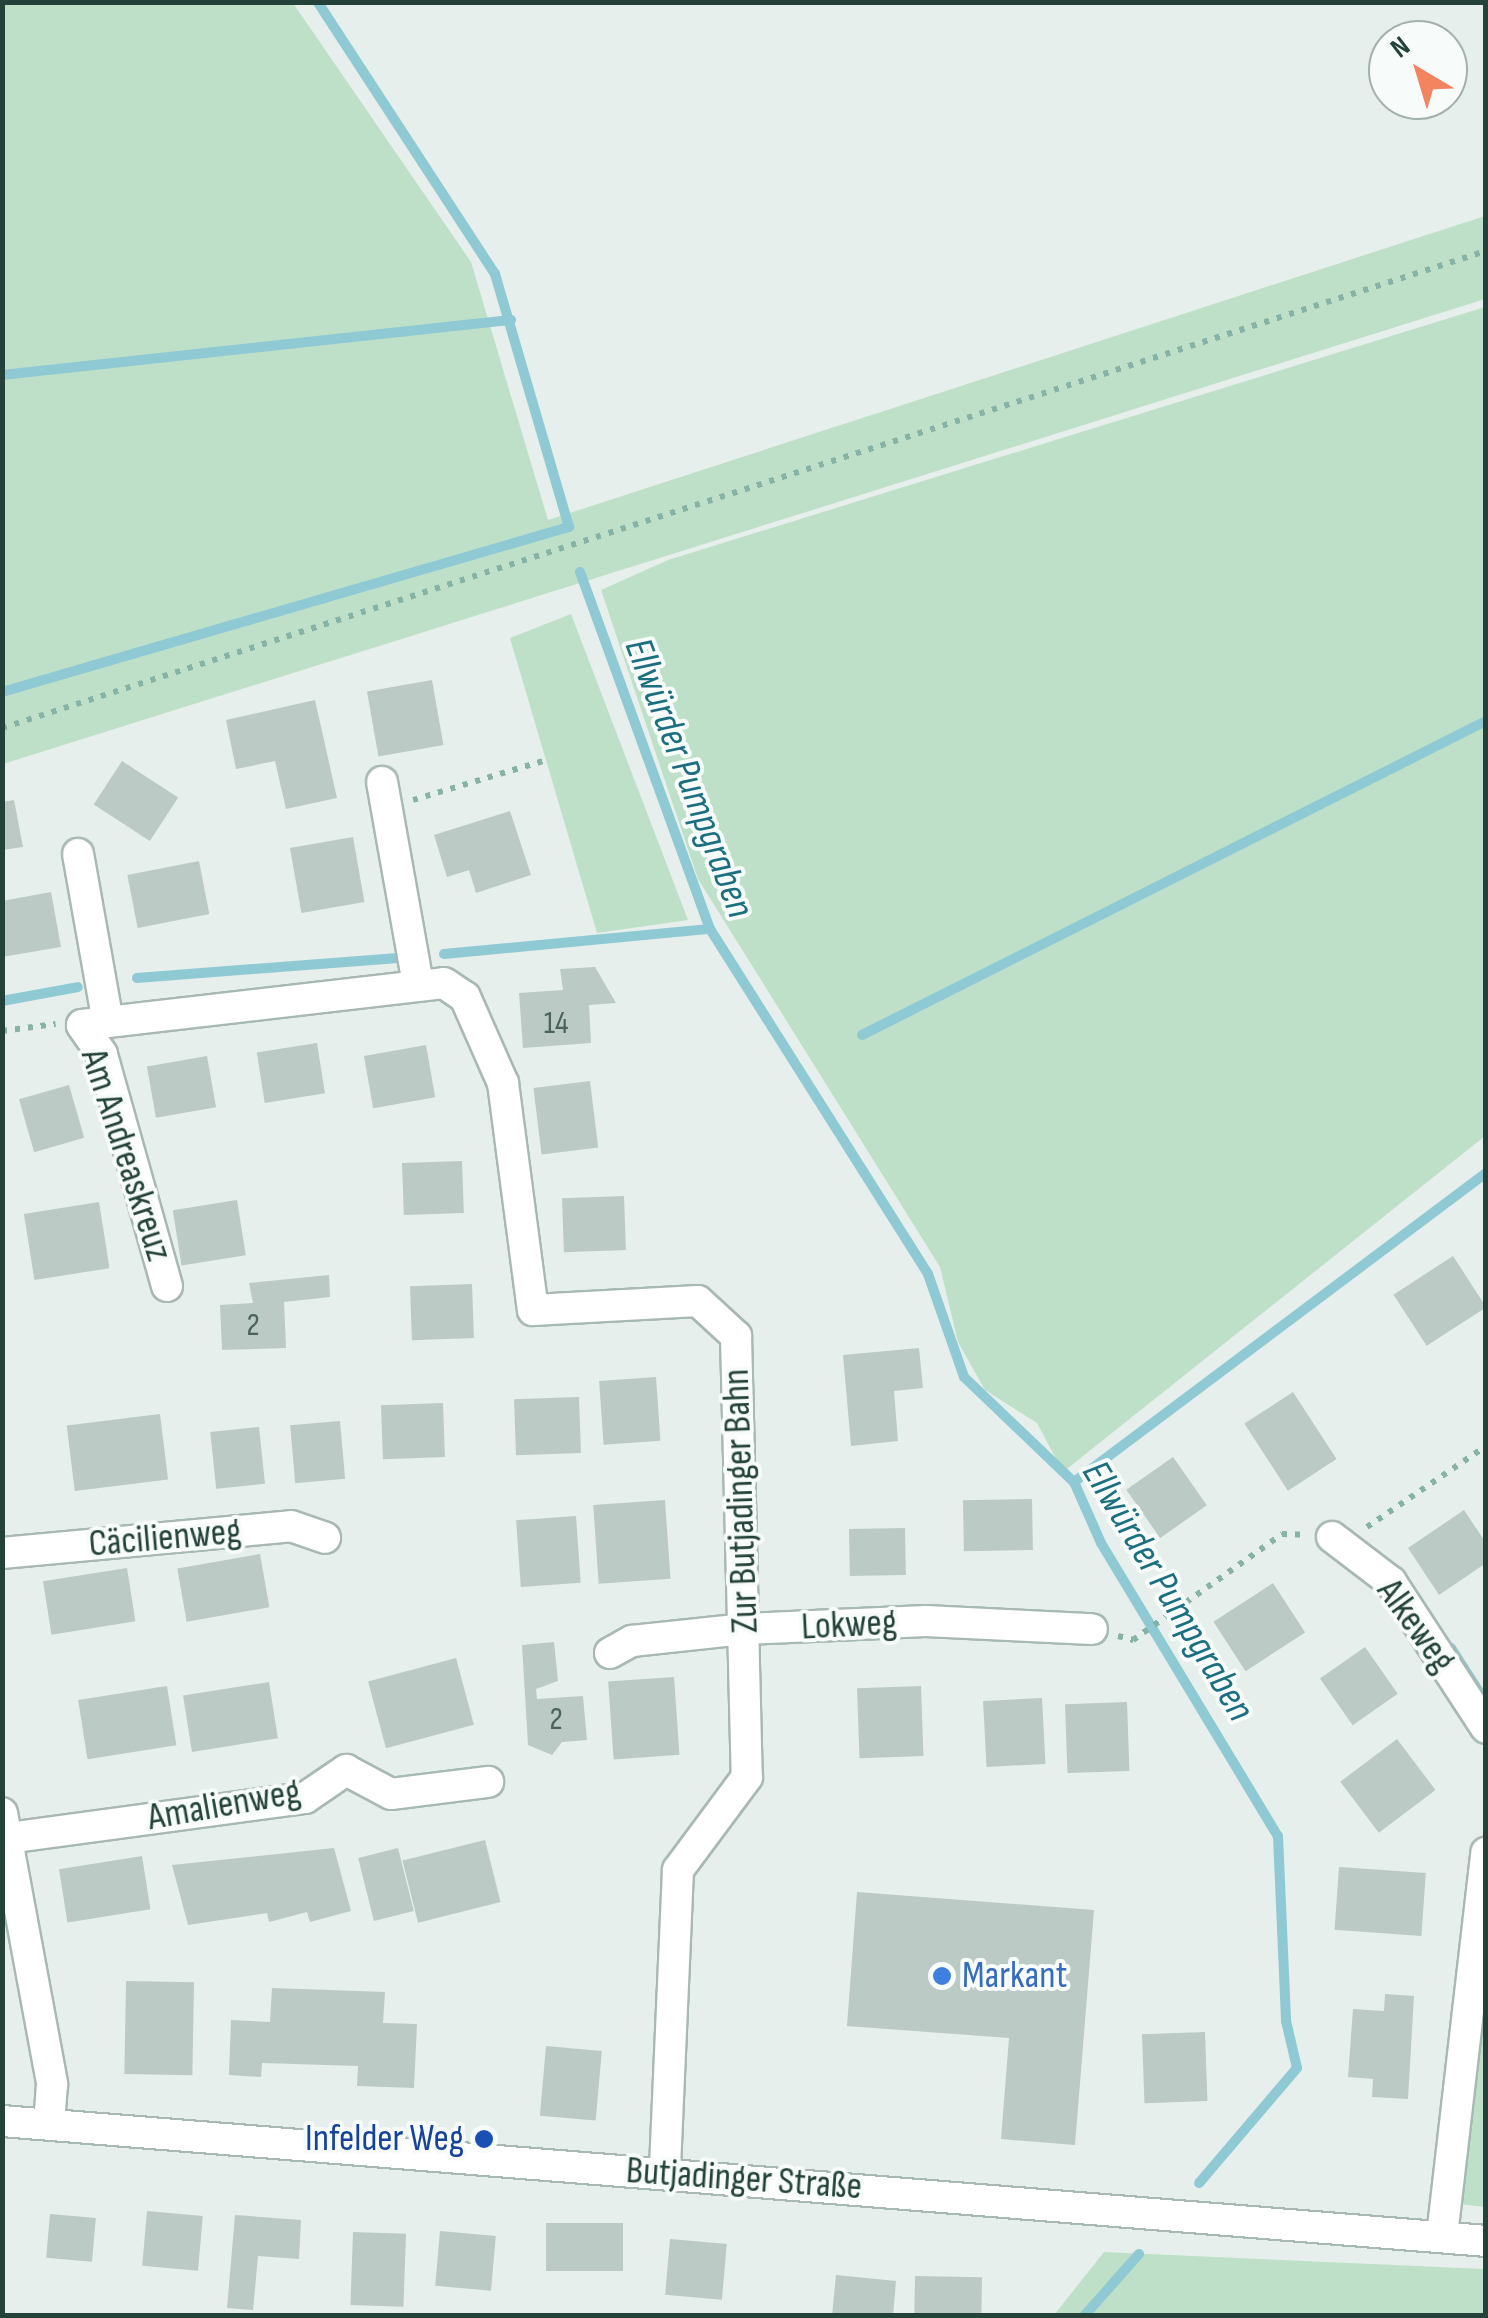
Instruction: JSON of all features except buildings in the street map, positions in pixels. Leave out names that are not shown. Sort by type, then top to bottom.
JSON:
[{"type":"street","points":[[384,795],[418,984]]},
{"type":"street","name":"Am Andreaskreuz","points":[[78,854],[94,1021],[167,1286]]},
{"type":"street","name":"Zur Butjadinger Bahn","points":[[94,1021],[444,982],[465,998],[503,1082],[534,1310],[698,1301],[736,1336],[747,1777],[678,1870],[665,2172]]},
{"type":"street","name":"Cäcilienweg","points":[[2,1554],[291,1526],[325,1538]]},
{"type":"street","name":"Alkeweg","points":[[1332,1537],[1391,1582],[1486,1728]]},
{"type":"street","name":"Lokweg","points":[[610,1654],[632,1641],[745,1629],[926,1621],[1092,1629]]},
{"type":"street","name":"Amalienweg","points":[[6,1825],[305,1798],[346,1770],[391,1794],[488,1782]]},
{"type":"street","points":[[6,1825],[52,2084],[49,2124]]},
{"type":"street","points":[[1442,2236],[1486,1853]]},
{"type":"street","name":"Butjadinger Straße","points":[[2,2121],[1486,2240]]},
{"type":"path","points":[[2,728],[1486,252]]},
{"type":"path","points":[[384,795],[546,760]]},
{"type":"path","points":[[2,1031],[94,1021]]},
{"type":"path","points":[[1463,1461],[1486,1446]]},
{"type":"path","points":[[1146,1629],[1164,1616]]},
{"type":"green space","points":[[3,2],[293,3],[471,262],[548,520],[1485,216],[1485,299],[3,764]]},
{"type":"green space","points":[[1485,307],[1485,1136],[1063,1472],[1037,1423],[985,1390],[958,1342],[940,1267],[698,879],[601,590],[668,560]]},
{"type":"green space","points":[[571,614],[688,920],[597,933],[510,638]]},
{"type":"green space","points":[[1485,1988],[1485,2207],[1459,2204]]},
{"type":"green space","points":[[1104,2252],[1485,2269],[1485,2315],[1054,2315]]},
{"type":"waterway","points":[[2,692],[569,527],[495,274],[318,2]]},
{"type":"waterway","points":[[2,375],[511,320]]},
{"type":"waterway","name":"Ellwürder Pumpgraben","points":[[580,572],[710,929],[928,1274],[964,1377],[1074,1482],[1101,1543],[1278,1836],[1286,2021],[1297,2068],[1199,2183]]},
{"type":"waterway","points":[[862,1035],[1486,721]]},
{"type":"waterway","points":[[444,954],[710,929]]},
{"type":"waterway","points":[[137,978],[398,958]]},
{"type":"waterway","points":[[2,1001],[78,987]]},
{"type":"waterway","points":[[1074,1482],[1486,1173]]},
{"type":"waterway","points":[[1451,1648],[1485,1701]]},
{"type":"waterway","name":"Ellwürder Pumpgraben","points":[[1084,2316],[1139,2254]]},
{"type":"place","name":"Markant","points":[[942,1976]]},
{"type":"place","name":"Infelder Weg","points":[[484,2139]]}]
